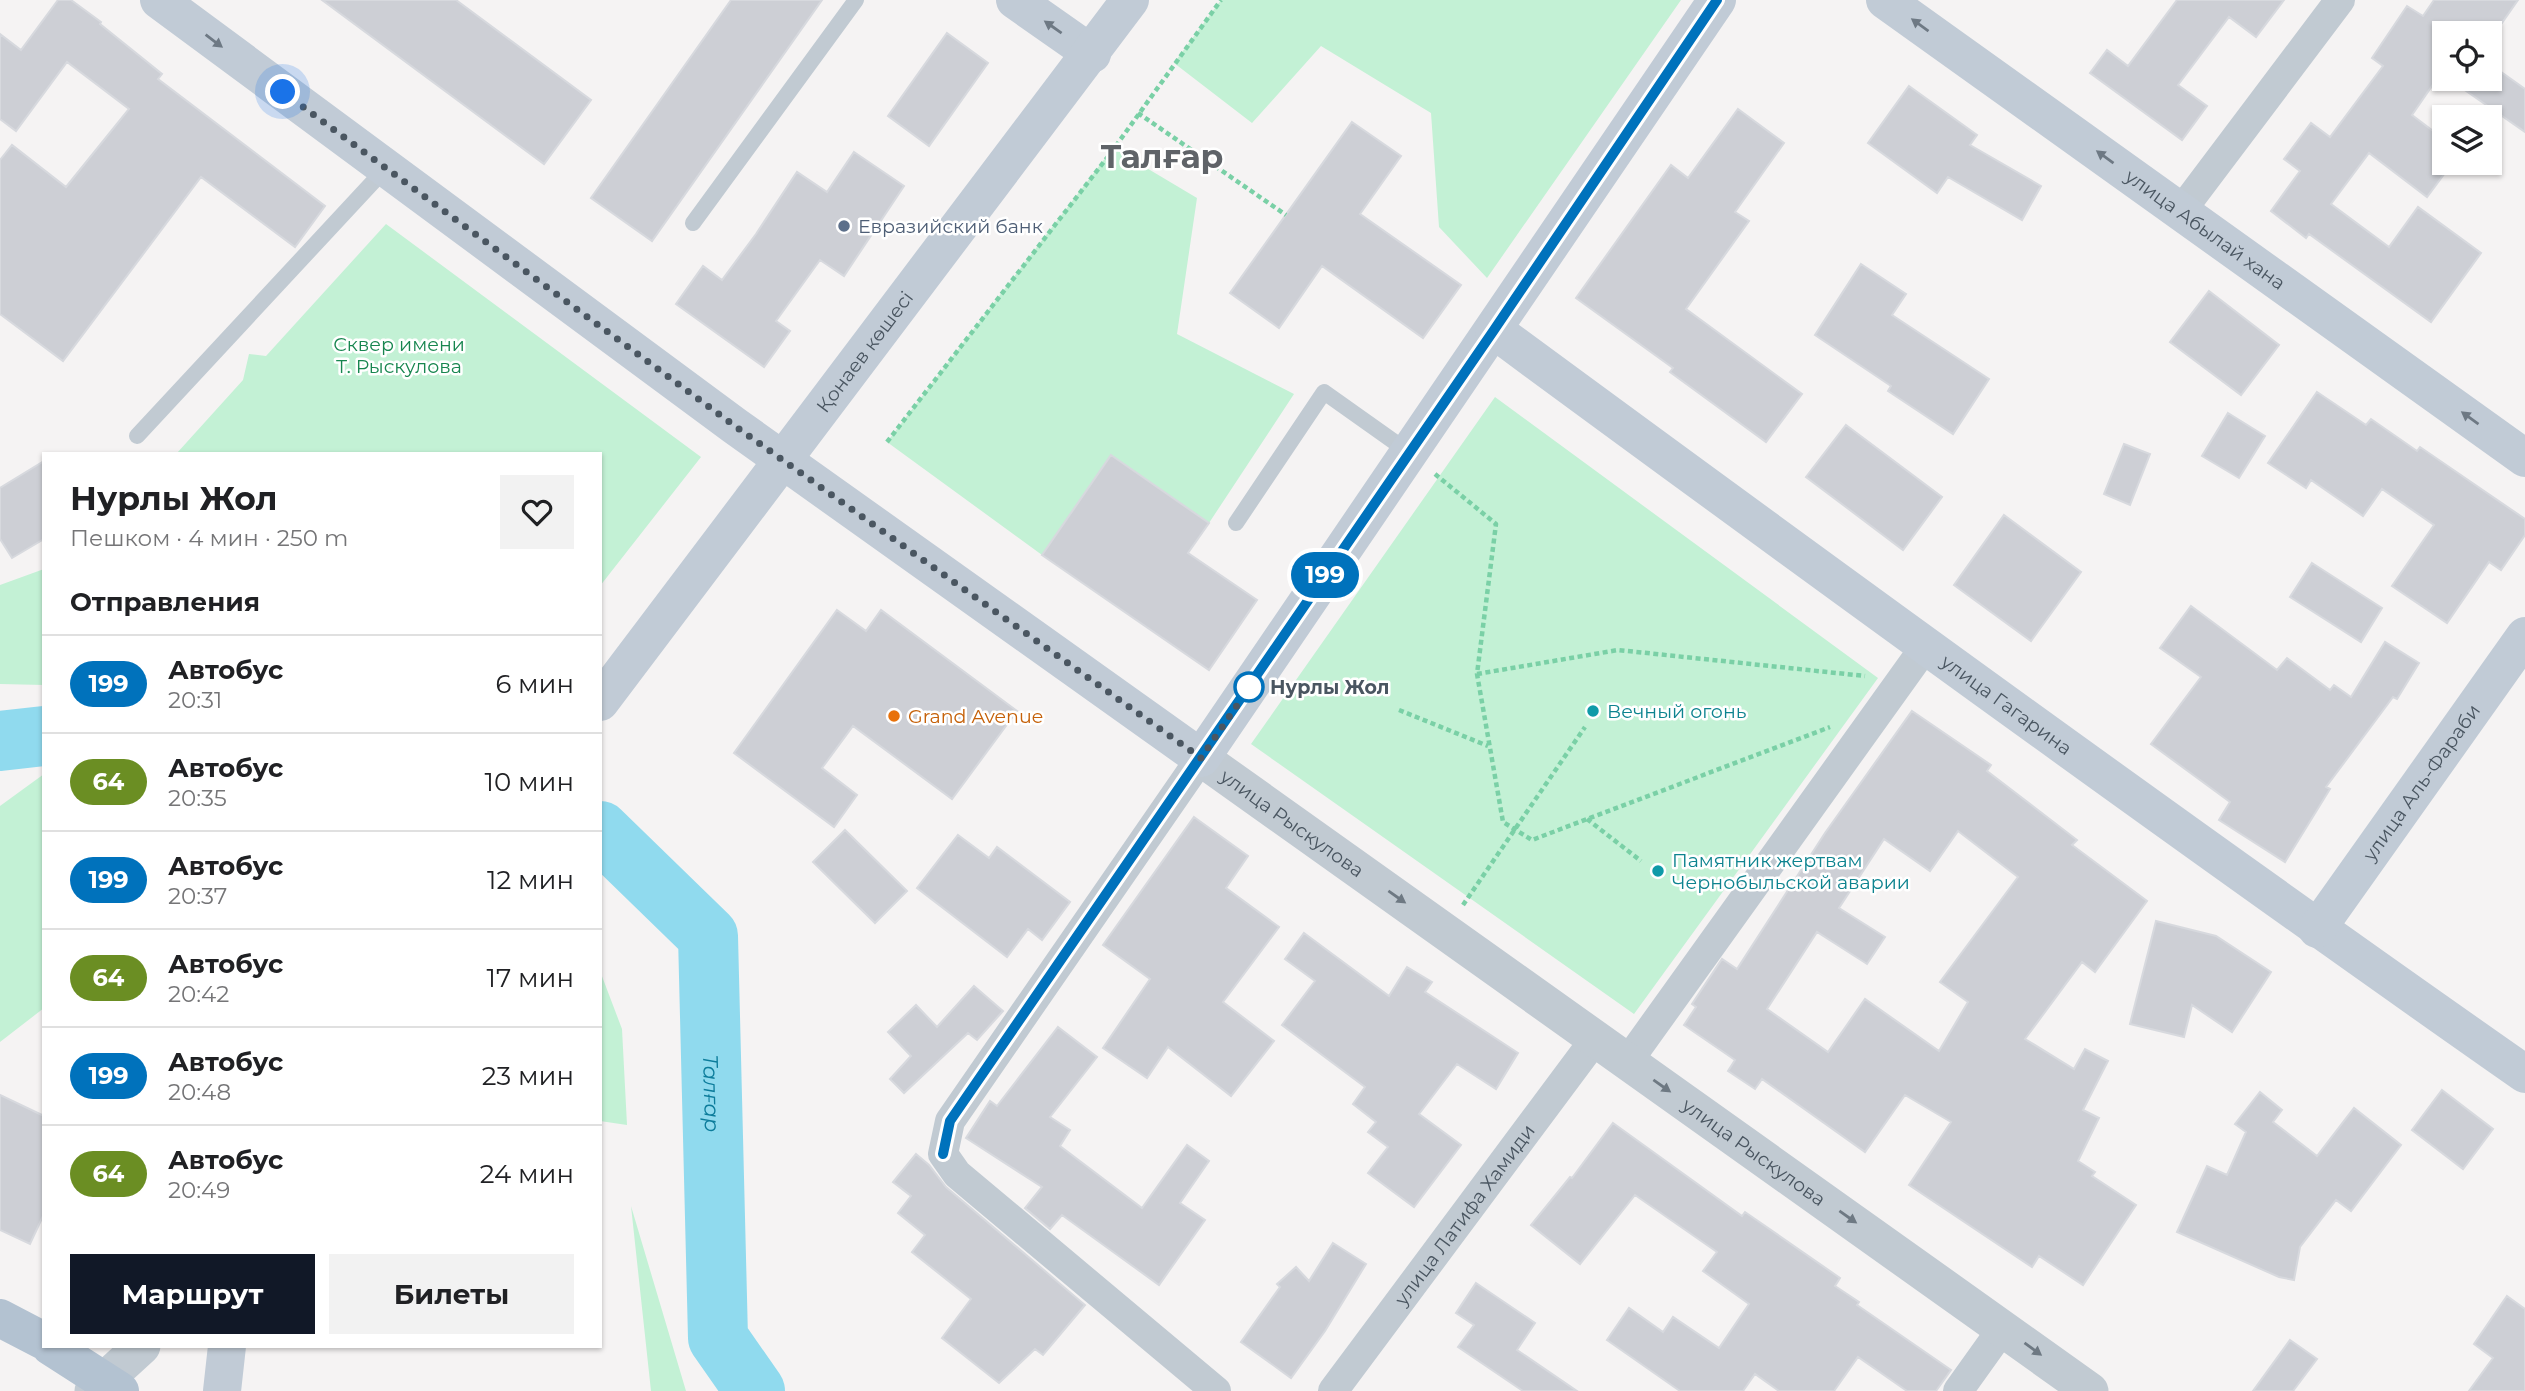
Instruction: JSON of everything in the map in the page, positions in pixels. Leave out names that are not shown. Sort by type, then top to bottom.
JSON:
[{"type":"main road","name":"улица Рыскулова","points":[[159,0],[784,460],[1201,758]]},
{"type":"main road","points":[[1015,0],[1092,54]]},
{"type":"main road","name":"Қонаев көшесі","points":[[602,699],[1092,54],[1130,0]]},
{"type":"main road","points":[[1201,758],[1717,0]]},
{"type":"main road","name":"улица Абылай хана","points":[[1885,0],[2525,458]]},
{"type":"main road","name":"улица Гагарина","points":[[1494,330],[1924,648],[2525,1074]]},
{"type":"main road","name":"улица Аль-Фараби","points":[[2317,929],[2525,636]]},
{"type":"main road","points":[[0,1318],[42,1340]]},
{"type":"main road","points":[[53,1348],[106,1388]]},
{"type":"main road","points":[[222,1391],[227,1348]]},
{"type":"street","points":[[2181,211],[2340,0]]},
{"type":"street","points":[[1628,1061],[1924,648]]},
{"type":"street","points":[[1201,758],[950,1121],[943,1154],[957,1174],[1216,1391]]},
{"type":"street","name":"улица Рыскулова","points":[[1201,758],[2090,1391]]},
{"type":"street","name":"улица Латифа Хамиди","points":[[1333,1391],[1596,1038]]},
{"type":"street","points":[[1958,1391],[2003,1328]]},
{"type":"street","points":[[106,1388],[140,1348]]},
{"type":"lane","points":[[693,223],[856,0]]},
{"type":"lane","points":[[137,436],[386,168]]},
{"type":"lane","points":[[1236,523],[1324,392],[1410,453]]},
{"type":"path","points":[[887,442],[1110,154],[1221,0]]},
{"type":"path","points":[[1138,113],[1286,215]]},
{"type":"path","points":[[1410,453],[1496,524],[1477,674],[1503,821],[1516,830],[1532,840],[1831,726]]},
{"type":"path","points":[[1477,674],[1618,650],[1900,682]]},
{"type":"path","points":[[1399,710],[1489,746]]},
{"type":"path","points":[[1445,931],[1586,727]]},
{"type":"path","points":[[1586,819],[1641,860]]},
{"type":"green space","points":[[1221,0],[1681,0],[1487,278],[1439,227],[1431,113],[1321,46],[1252,123],[1174,63]]},
{"type":"green space","points":[[1113,148],[1197,198],[1177,334],[1294,394],[1209,523],[1111,455],[1042,555],[887,442]]},
{"type":"green space","name":"Сквер имени Т. Рыскулова","points":[[386,224],[701,457],[602,583],[602,452],[178,452],[243,380],[249,354],[266,356]]},
{"type":"green space","points":[[1495,397],[1878,678],[1634,1014],[1251,744]]},
{"type":"green space","points":[[42,570],[42,685],[0,684],[0,585]]},
{"type":"green space","points":[[42,775],[42,1010],[0,1042],[0,806]]},
{"type":"green space","points":[[602,976],[622,1029],[627,1125],[602,1121]]},
{"type":"green space","points":[[631,1206],[686,1391],[651,1391]]},
{"type":"building","points":[[58,0],[71,0],[101,22],[100,24],[162,74],[158,79],[325,206],[295,247],[201,177],[63,361],[0,314],[0,160],[12,145],[66,187],[129,109],[67,62],[16,131],[0,119],[0,34],[21,50]]},
{"type":"building","points":[[322,0],[456,0],[591,100],[544,164]]},
{"type":"building","points":[[731,0],[822,0],[652,241],[591,198]]},
{"type":"building","points":[[2177,0],[2284,0],[2256,37],[2229,17],[2178,85],[2207,106],[2182,140],[2090,73],[2107,50],[2128,66]]},
{"type":"building","points":[[2434,0],[2518,0],[2502,23],[2432,21],[2432,86],[2412,115],[2432,130],[2432,175],[2444,175],[2427,197],[2369,153],[2331,204],[2389,247],[2418,207],[2481,253],[2431,322],[2309,234],[2306,238],[2271,211],[2300,171],[2284,159],[2311,123],[2330,137],[2383,66],[2372,58],[2407,6],[2423,16]]},
{"type":"building","points":[[947,33],[988,63],[929,146],[888,116]]},
{"type":"building","points":[[2502,73],[2525,89],[2525,132],[2502,116],[2502,105],[2486,105],[2466,91],[2502,91]]},
{"type":"building","points":[[1909,86],[1977,135],[1970,145],[2041,186],[2022,220],[1948,177],[1937,193],[1868,143]]},
{"type":"building","points":[[1738,109],[1784,143],[1735,212],[1749,221],[1686,309],[1802,394],[1766,442],[1670,372],[1673,368],[1576,298],[1671,165],[1688,178]]},
{"type":"building","points":[[1352,122],[1401,156],[1360,214],[1461,285],[1423,338],[1322,266],[1279,328],[1230,293]]},
{"type":"building","points":[[854,152],[904,186],[844,276],[820,260],[776,321],[790,331],[764,367],[676,304],[703,266],[722,280],[797,172],[827,192]]},
{"type":"building","points":[[1861,264],[1906,294],[1892,315],[1989,379],[1953,434],[1888,391],[1891,386],[1815,335]]},
{"type":"building","points":[[2209,291],[2279,345],[2241,395],[2170,342]]},
{"type":"building","points":[[2317,392],[2366,425],[2371,419],[2417,451],[2420,447],[2525,519],[2525,535],[2501,570],[2489,562],[2447,623],[2392,586],[2434,525],[2382,489],[2363,516],[2311,480],[2306,488],[2268,463]]},
{"type":"building","points":[[2228,413],[2265,436],[2239,478],[2202,456]]},
{"type":"building","points":[[1846,425],[1942,497],[1903,550],[1806,477]]},
{"type":"building","points":[[2124,444],[2150,454],[2130,505],[2104,494]]},
{"type":"building","points":[[1111,455],[1209,523],[1188,553],[1257,600],[1209,670],[1042,555]]},
{"type":"building","points":[[42,462],[42,540],[12,558],[0,539],[0,488]]},
{"type":"building","points":[[2004,515],[2081,572],[2031,641],[1954,585]]},
{"type":"building","points":[[2312,563],[2382,608],[2361,642],[2290,597]]},
{"type":"building","points":[[2191,606],[2277,670],[2287,658],[2330,690],[2334,685],[2351,697],[2385,642],[2419,663],[2397,699],[2393,697],[2326,787],[2330,789],[2285,862],[2219,820],[2230,802],[2151,744],[2201,677],[2160,648]]},
{"type":"building","points":[[837,610],[866,631],[881,610],[1017,711],[952,799],[853,726],[822,768],[857,795],[834,827],[734,753]]},
{"type":"building","points":[[1912,711],[1991,765],[1987,771],[2077,840],[2072,845],[2147,901],[2095,972],[2082,962],[2025,1039],[2074,1069],[2085,1049],[2108,1061],[2083,1110],[2099,1118],[2078,1161],[2095,1172],[2092,1176],[2136,1205],[2083,1285],[2039,1256],[2032,1267],[1909,1185],[1951,1122],[1905,1095],[1865,1152],[1762,1079],[1755,1089],[1728,1071],[1735,1060],[1684,1025],[1696,1007],[1692,1004],[1722,959],[1737,969],[1825,833]],"holes":[[[1958,831],[2018,877],[1940,982],[1968,1002],[1939,1051],[1865,999],[1828,1052],[1767,1009],[1817,932],[1867,964],[1885,937],[1839,908],[1884,839],[1930,871]]]},
{"type":"building","points":[[1194,817],[1248,856],[1226,888],[1279,927],[1223,1002],[1274,1041],[1231,1096],[1168,1047],[1147,1078],[1103,1048],[1150,979],[1103,945]]},
{"type":"building","points":[[845,830],[907,891],[875,923],[813,862]]},
{"type":"building","points":[[958,835],[989,858],[997,847],[1070,902],[1042,940],[1028,929],[1007,957],[917,888]]},
{"type":"building","points":[[2156,921],[2216,936],[2271,972],[2232,1032],[2192,1005],[2184,1037],[2130,1024]]},
{"type":"building","points":[[1304,933],[1389,996],[1407,967],[1432,982],[1425,992],[1518,1053],[1496,1089],[1457,1064],[1419,1114],[1461,1145],[1414,1207],[1368,1173],[1388,1147],[1368,1132],[1376,1122],[1353,1104],[1365,1087],[1282,1025],[1315,981],[1285,959]]},
{"type":"building","points":[[974,986],[1003,1011],[977,1040],[968,1033],[904,1093],[890,1079],[911,1056],[888,1032],[916,1005],[937,1027]]},
{"type":"building","points":[[1058,1027],[1097,1057],[1050,1117],[1070,1130],[1060,1146],[1142,1208],[1187,1145],[1209,1161],[1180,1203],[1205,1220],[1159,1285],[1062,1215],[1050,1229],[1025,1208],[1042,1187],[966,1138],[990,1101],[997,1106]]},
{"type":"building","points":[[2442,1090],[2493,1129],[2463,1169],[2412,1130]]},
{"type":"building","points":[[2260,1092],[2282,1110],[2273,1122],[2317,1156],[2354,1108],[2401,1145],[2351,1211],[2336,1200],[2300,1247],[2294,1280],[2279,1277],[2177,1232],[2207,1166],[2227,1175],[2246,1132],[2235,1124]]},
{"type":"building","points":[[0,1095],[42,1115],[42,1218],[30,1244],[0,1230]]},
{"type":"building","points":[[1613,1123],[1742,1216],[1745,1212],[1840,1278],[1835,1286],[1859,1302],[1857,1305],[1951,1370],[1936,1391],[1907,1391],[1858,1357],[1834,1391],[1779,1391],[1755,1374],[1743,1391],[1680,1391],[1607,1340],[1629,1308],[1663,1332],[1673,1317],[1719,1348],[1749,1304],[1703,1271],[1717,1252],[1635,1195],[1580,1264],[1531,1225],[1570,1177],[1572,1178]]},
{"type":"building","points":[[916,1154],[929,1165],[946,1187],[1085,1305],[1043,1355],[1035,1349],[999,1383],[942,1338],[971,1299],[912,1252],[925,1235],[898,1213],[911,1196],[893,1182]]},
{"type":"building","points":[[1333,1243],[1366,1264],[1325,1331],[1291,1378],[1241,1342],[1280,1287],[1277,1284],[1296,1267],[1309,1281]]},
{"type":"building","points":[[1476,1283],[1535,1323],[1517,1350],[1577,1391],[1523,1391],[1458,1347],[1474,1325],[1456,1313]]},
{"type":"building","points":[[2507,1296],[2525,1309],[2525,1391],[2469,1391],[2493,1358],[2474,1344]]},
{"type":"building","points":[[2290,1340],[2317,1359],[2293,1391],[2253,1391]]},
{"type":"waterway","name":"Талғар","points":[[0,741],[42,736]]},
{"type":"waterway","name":"Талғар","points":[[602,833],[708,936],[718,1338],[755,1391]]},
{"type":"bus line","name":"199","points":[[943,1154],[950,1121],[1186,781],[1717,0]]},
{"type":"place","name":"Евразийский банк","points":[[844,226]]},
{"type":"place","name":"Нурлы Жол","points":[[1249,687]]},
{"type":"place","name":"Вечный огонь","points":[[1593,711]]},
{"type":"place","name":"Grand Avenue","points":[[894,716]]},
{"type":"place","name":"Памятник жертвам Чернобыльской аварии","points":[[1658,871]]},
{"type":"district","name":"Талғар","points":[[1162,156]]},
{"type":"route","points":[[283,92],[735,426],[1201,758],[1255,679],[1249,687]]}]
